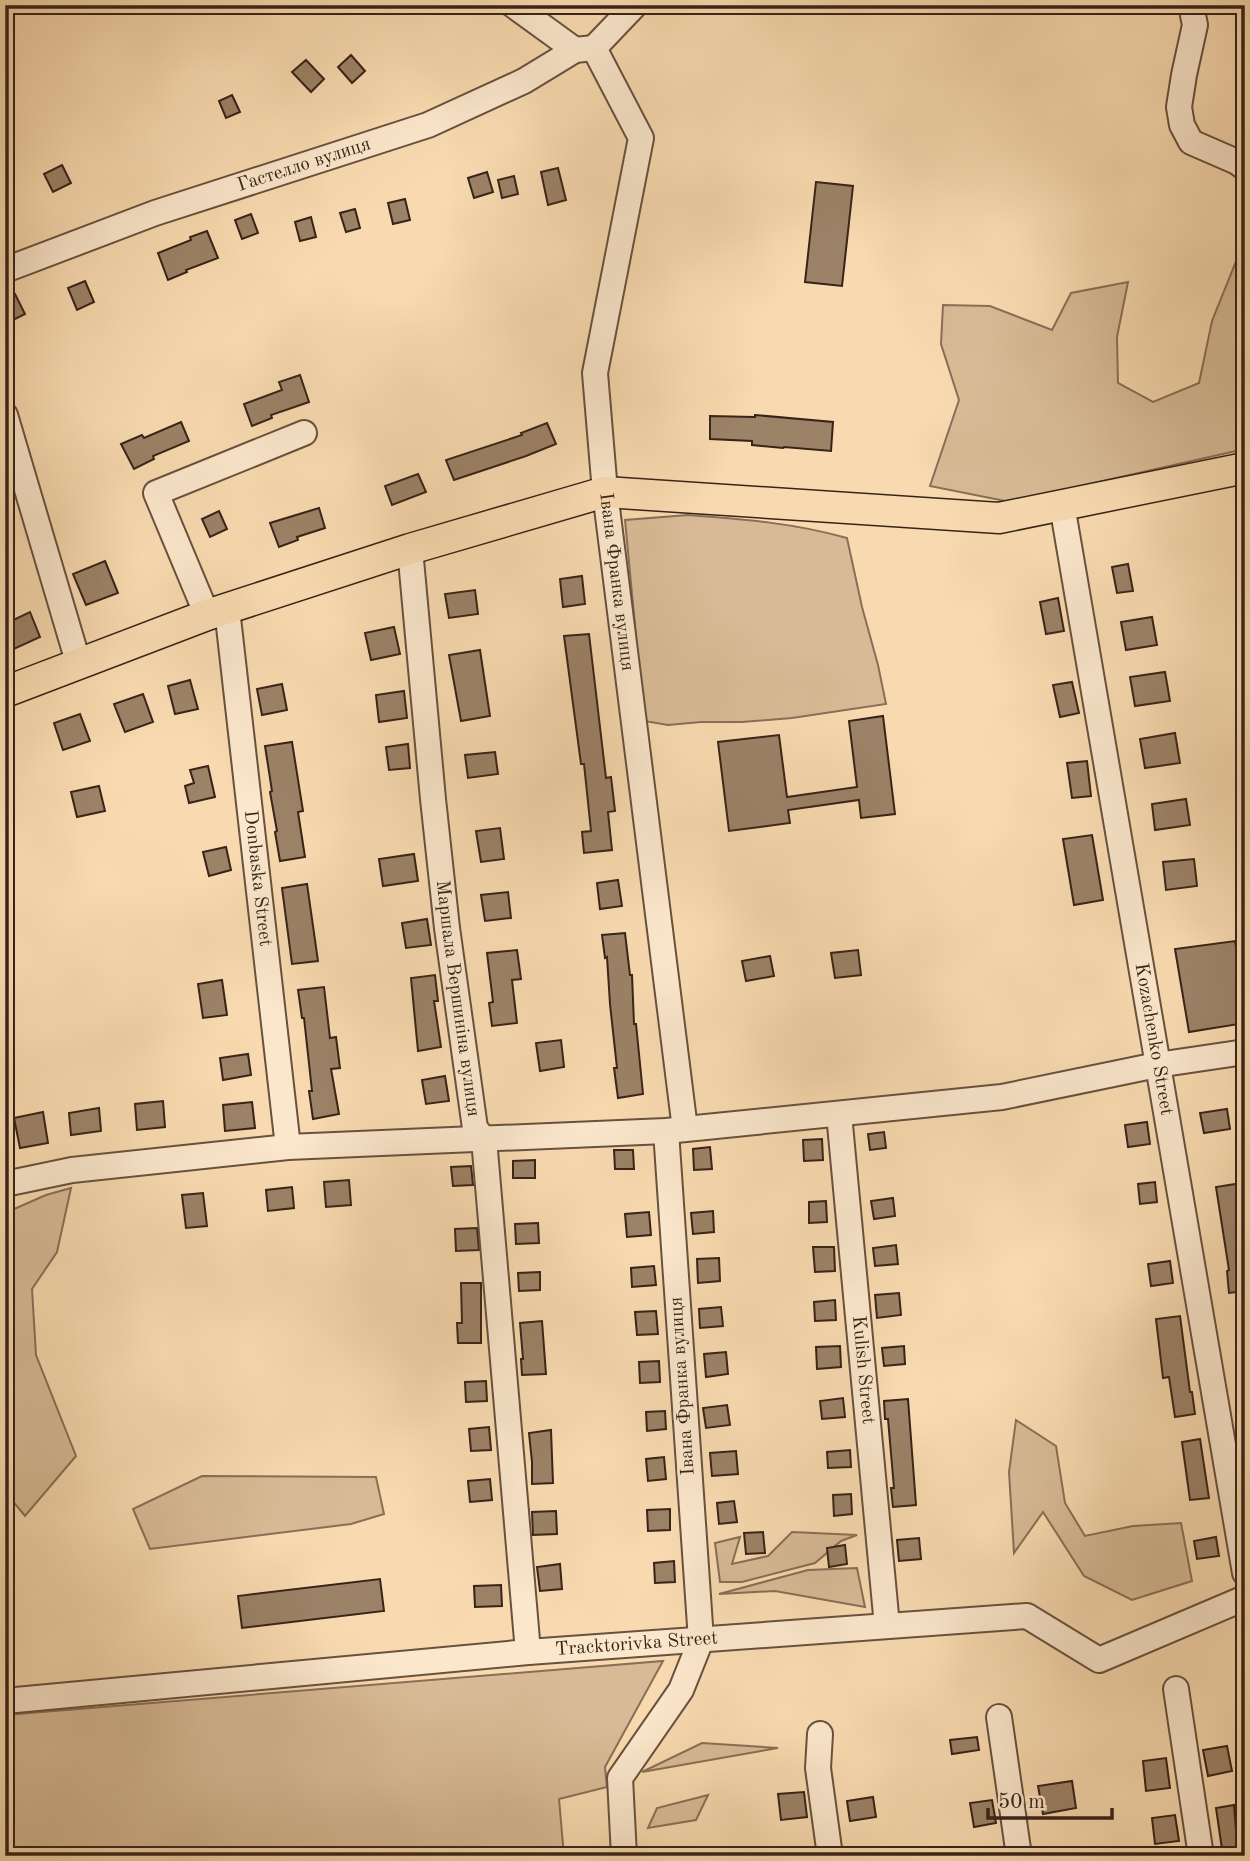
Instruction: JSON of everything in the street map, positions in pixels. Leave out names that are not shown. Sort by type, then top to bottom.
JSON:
[{"type":"main road","points":[[5,692],[217,612],[410,549],[605,492],[999,518],[1245,468]]},
{"type":"street","points":[[513,5],[584,49]]},
{"type":"street","name":"Гастелло вулиця","points":[[5,270],[155,213],[428,125],[524,81],[584,49],[635,5]]},
{"type":"street","points":[[1191,5],[1195,25],[1184,75],[1180,107],[1182,125],[1191,142],[1245,168]]},
{"type":"street","name":"Івана Франка вулиця","points":[[584,49],[641,138],[595,373],[605,492],[675,1130],[701,1640]]},
{"type":"street","points":[[5,415],[79,664]]},
{"type":"street","name":"Donbaska Street","points":[[288,1147],[217,612],[156,493],[304,433]]},
{"type":"street","name":"Kozachenko Street","points":[[1062,505],[1245,1573]]},
{"type":"street","name":"Маршала Вершиніна вулиця","points":[[410,549],[448,932],[475,1128],[484,1139],[528,1653]]},
{"type":"street","points":[[5,1184],[72,1170],[288,1147],[675,1130],[1002,1097],[1157,1065],[1245,1052]]},
{"type":"street","name":"Kulish Street","points":[[839,1114],[887,1626]]},
{"type":"street","name":"Tracktorivka Street","points":[[5,1701],[528,1653],[1027,1616],[1099,1660],[1245,1598]]},
{"type":"street","points":[[624,1856],[620,1778],[681,1690],[701,1640]]},
{"type":"street","points":[[1176,1689],[1201,1856]]},
{"type":"street","points":[[999,1717],[1019,1856]]},
{"type":"street","points":[[820,1734],[818,1768],[830,1856]]},
{"type":"shaded area","points":[[1245,239],[1245,449],[1010,502],[930,486],[959,400],[941,344],[943,305],[990,306],[1052,330],[1071,293],[1128,282],[1117,337],[1118,383],[1153,402],[1199,383],[1212,321]]},
{"type":"shaded area","points":[[688,515],[788,525],[847,538],[886,704],[792,718],[742,722],[668,725],[644,721],[625,520]]},
{"type":"shaded area","points":[[71,1188],[57,1252],[32,1289],[36,1355],[76,1456],[25,1516],[5,1492],[5,1213],[46,1195]]},
{"type":"shaded area","points":[[1016,1420],[1056,1446],[1065,1503],[1085,1536],[1133,1526],[1181,1523],[1192,1581],[1132,1600],[1084,1576],[1043,1512],[1014,1553],[1009,1472]]},
{"type":"shaded area","points":[[202,1476],[376,1477],[384,1514],[351,1524],[150,1549],[133,1509]]},
{"type":"shaded area","points":[[792,1532],[857,1535],[841,1541],[815,1563],[742,1582],[720,1582],[715,1543],[740,1537],[732,1564],[768,1556]]},
{"type":"shaded area","points":[[857,1568],[865,1607],[775,1591],[719,1594],[808,1570]]},
{"type":"shaded area","points":[[663,1661],[605,1767],[607,1787],[559,1799],[564,1856],[5,1856],[5,1715]]},
{"type":"shaded area","points":[[702,1743],[778,1748],[642,1772]]},
{"type":"shaded area","points":[[708,1795],[696,1820],[648,1828],[657,1808]]},
{"type":"building","points":[[351,55],[365,71],[352,83],[338,67]]},
{"type":"building","points":[[306,60],[324,79],[311,92],[292,72]]},
{"type":"building","points":[[232,95],[240,112],[226,118],[219,101]]},
{"type":"building","points":[[62,165],[71,183],[53,192],[44,174]]},
{"type":"building","points":[[558,168],[566,200],[548,205],[541,172]]},
{"type":"building","points":[[487,172],[493,192],[474,198],[468,178]]},
{"type":"building","points":[[514,176],[518,194],[502,198],[498,180]]},
{"type":"building","points":[[816,182],[853,186],[842,286],[805,282]]},
{"type":"building","points":[[405,199],[410,220],[393,224],[388,203]]},
{"type":"building","points":[[355,209],[360,228],[346,232],[340,213]]},
{"type":"building","points":[[251,214],[258,233],[242,239],[235,220]]},
{"type":"building","points":[[311,217],[316,237],[300,241],[295,222]]},
{"type":"building","points":[[207,231],[218,258],[168,280],[158,253]]},
{"type":"building","points":[[85,281],[94,302],[77,310],[68,288]]},
{"type":"building","points":[[15,294],[25,314],[5,324],[5,299]]},
{"type":"building","points":[[300,375],[309,402],[271,415],[272,418],[252,426],[244,404],[282,390],[279,382]]},
{"type":"building","points":[[755,415],[833,422],[831,451],[752,445],[752,441],[710,439],[710,416]]},
{"type":"building","points":[[181,422],[189,441],[153,456],[154,459],[134,469],[121,444],[142,435],[144,438]]},
{"type":"building","points":[[547,423],[556,444],[454,480],[446,460],[522,435],[521,433]]},
{"type":"building","points":[[418,474],[426,492],[392,505],[385,486]]},
{"type":"building","points":[[319,508],[325,528],[297,537],[298,540],[279,547],[270,523]]},
{"type":"building","points":[[219,511],[227,529],[210,537],[202,519]]},
{"type":"building","points":[[105,561],[118,593],[86,605],[73,574]]},
{"type":"building","points":[[1128,564],[1133,591],[1117,593],[1112,567]]},
{"type":"building","points":[[582,576],[585,604],[563,607],[560,579]]},
{"type":"building","points":[[475,590],[478,614],[449,618],[445,594]]},
{"type":"building","points":[[1058,598],[1064,631],[1046,634],[1040,602]]},
{"type":"building","points":[[30,612],[40,637],[5,653],[5,624]]},
{"type":"building","points":[[1152,617],[1157,645],[1126,650],[1121,622]]},
{"type":"building","points":[[394,627],[400,654],[371,660],[365,633]]},
{"type":"building","points":[[589,634],[606,778],[611,777],[615,811],[608,812],[612,850],[584,853],[582,832],[591,831],[584,764],[581,764],[564,636]]},
{"type":"building","points":[[480,650],[490,716],[461,721],[449,655]]},
{"type":"building","points":[[1165,672],[1170,701],[1135,706],[1130,677]]},
{"type":"building","points":[[190,680],[198,709],[175,714],[168,686]]},
{"type":"building","points":[[1072,682],[1079,713],[1060,717],[1053,685]]},
{"type":"building","points":[[282,684],[287,710],[262,715],[257,689]]},
{"type":"building","points":[[404,691],[407,718],[379,722],[376,695]]},
{"type":"building","points":[[143,694],[153,722],[125,732],[114,704]]},
{"type":"building","points":[[80,714],[90,741],[63,750],[54,723]]},
{"type":"building","points":[[883,716],[895,814],[861,818],[859,800],[788,810],[790,823],[729,831],[718,742],[779,735],[787,797],[857,787],[849,721]]},
{"type":"building","points":[[1175,733],[1180,763],[1145,768],[1140,739]]},
{"type":"building","points":[[292,742],[303,811],[298,812],[305,857],[280,861],[265,746]]},
{"type":"building","points":[[408,744],[410,768],[389,770],[386,747]]},
{"type":"building","points":[[495,752],[498,774],[468,778],[465,755]]},
{"type":"building","points":[[1087,761],[1091,796],[1072,798],[1067,763]]},
{"type":"building","points":[[208,766],[215,797],[189,803],[185,786],[194,783],[190,770]]},
{"type":"building","points":[[99,786],[105,811],[77,817],[71,792]]},
{"type":"building","points":[[1186,799],[1190,825],[1155,830],[1152,804]]},
{"type":"building","points":[[500,828],[504,859],[481,862],[476,831]]},
{"type":"building","points":[[1092,835],[1103,900],[1074,905],[1063,839]]},
{"type":"building","points":[[226,847],[231,870],[209,876],[203,852]]},
{"type":"building","points":[[414,854],[418,881],[383,886],[379,859]]},
{"type":"building","points":[[1194,859],[1197,886],[1166,890],[1163,862]]},
{"type":"building","points":[[618,880],[622,906],[600,909],[597,883]]},
{"type":"building","points":[[307,884],[318,961],[292,964],[282,888]]},
{"type":"building","points":[[508,892],[511,918],[485,921],[481,895]]},
{"type":"building","points":[[427,919],[431,945],[406,948],[402,923]]},
{"type":"building","points":[[625,933],[632,975],[634,1024],[643,1094],[618,1098],[607,957],[605,958],[602,935]]},
{"type":"building","points":[[1235,941],[1245,999],[1245,1023],[1189,1032],[1175,949]]},
{"type":"building","points":[[517,950],[521,979],[512,980],[517,1023],[492,1026],[489,1003],[493,1002],[487,953]]},
{"type":"building","points":[[858,950],[861,975],[835,978],[831,953]]},
{"type":"building","points":[[770,956],[774,976],[746,981],[742,961]]},
{"type":"building","points":[[435,975],[438,1001],[434,1001],[441,1047],[418,1051],[411,978]]},
{"type":"building","points":[[222,980],[227,1015],[203,1018],[198,984]]},
{"type":"building","points":[[324,987],[330,1038],[336,1037],[340,1068],[331,1069],[339,1114],[313,1119],[304,1018],[298,990]]},
{"type":"building","points":[[561,1040],[564,1067],[540,1071],[536,1043]]},
{"type":"building","points":[[248,1054],[251,1075],[223,1080],[220,1058]]},
{"type":"building","points":[[445,1076],[449,1101],[426,1104],[422,1080]]},
{"type":"building","points":[[163,1101],[165,1127],[137,1130],[135,1104]]},
{"type":"building","points":[[252,1102],[255,1128],[225,1131],[223,1105]]},
{"type":"building","points":[[99,1108],[101,1131],[71,1135],[69,1113]]},
{"type":"building","points":[[1227,1109],[1230,1129],[1204,1133],[1200,1113]]},
{"type":"building","points":[[43,1112],[48,1143],[20,1148],[14,1118]]},
{"type":"building","points":[[1147,1122],[1150,1144],[1128,1147],[1125,1125]]},
{"type":"building","points":[[884,1132],[886,1148],[870,1150],[868,1134]]},
{"type":"building","points":[[822,1139],[823,1160],[804,1161],[803,1140]]},
{"type":"building","points":[[710,1147],[712,1169],[694,1170],[693,1149]]},
{"type":"building","points":[[614,1150],[633,1150],[634,1169],[615,1169]]},
{"type":"building","points":[[535,1160],[535,1178],[513,1178],[513,1161]]},
{"type":"building","points":[[471,1166],[473,1185],[453,1186],[451,1167]]},
{"type":"building","points":[[349,1180],[351,1205],[326,1207],[324,1182]]},
{"type":"building","points":[[1155,1182],[1157,1202],[1140,1204],[1138,1184]]},
{"type":"building","points":[[1242,1183],[1245,1202],[1245,1291],[1229,1293],[1229,1270],[1216,1187]]},
{"type":"building","points":[[292,1187],[294,1208],[268,1211],[266,1190]]},
{"type":"building","points":[[203,1193],[207,1226],[186,1228],[182,1195]]},
{"type":"building","points":[[893,1198],[895,1216],[874,1219],[871,1201]]},
{"type":"building","points":[[826,1201],[827,1222],[809,1223],[809,1202]]},
{"type":"building","points":[[713,1211],[714,1232],[693,1234],[691,1213]]},
{"type":"building","points":[[649,1212],[651,1235],[627,1237],[625,1214]]},
{"type":"building","points":[[538,1223],[539,1243],[516,1244],[515,1224]]},
{"type":"building","points":[[477,1228],[479,1250],[456,1251],[455,1229]]},
{"type":"building","points":[[896,1245],[898,1264],[875,1266],[873,1248]]},
{"type":"building","points":[[813,1247],[834,1247],[835,1271],[815,1272]]},
{"type":"building","points":[[719,1258],[720,1281],[698,1283],[697,1259]]},
{"type":"building","points":[[1170,1261],[1173,1283],[1151,1286],[1148,1264]]},
{"type":"building","points":[[654,1266],[656,1285],[632,1287],[631,1268]]},
{"type":"building","points":[[540,1272],[540,1290],[519,1291],[518,1273]]},
{"type":"building","points":[[461,1283],[481,1283],[481,1343],[458,1343],[457,1323],[462,1323]]},
{"type":"building","points":[[899,1293],[901,1315],[877,1318],[875,1295]]},
{"type":"building","points":[[835,1300],[836,1320],[815,1321],[814,1302]]},
{"type":"building","points":[[721,1307],[723,1326],[700,1328],[699,1309]]},
{"type":"building","points":[[656,1311],[658,1334],[637,1335],[635,1312]]},
{"type":"building","points":[[1180,1316],[1195,1414],[1175,1417],[1169,1377],[1163,1378],[1156,1319]]},
{"type":"building","points":[[542,1321],[546,1374],[522,1375],[520,1323]]},
{"type":"building","points":[[840,1346],[841,1367],[817,1369],[816,1347]]},
{"type":"building","points":[[904,1346],[905,1364],[884,1366],[882,1348]]},
{"type":"building","points":[[726,1352],[728,1374],[706,1377],[704,1354]]},
{"type":"building","points":[[659,1361],[660,1382],[640,1383],[639,1362]]},
{"type":"building","points":[[486,1381],[487,1401],[466,1402],[465,1382]]},
{"type":"building","points":[[843,1398],[845,1417],[822,1419],[820,1401]]},
{"type":"building","points":[[908,1399],[916,1505],[893,1507],[891,1488],[894,1488],[884,1401]]},
{"type":"building","points":[[727,1405],[730,1425],[706,1428],[703,1408]]},
{"type":"building","points":[[665,1411],[666,1429],[647,1431],[646,1412]]},
{"type":"building","points":[[489,1427],[491,1450],[471,1451],[469,1429]]},
{"type":"building","points":[[551,1430],[553,1483],[532,1484],[529,1433]]},
{"type":"building","points":[[1200,1439],[1209,1498],[1190,1500],[1182,1442]]},
{"type":"building","points":[[850,1450],[851,1467],[828,1468],[827,1452]]},
{"type":"building","points":[[736,1451],[738,1474],[712,1476],[710,1453]]},
{"type":"building","points":[[664,1457],[666,1479],[648,1481],[646,1459]]},
{"type":"building","points":[[490,1479],[492,1500],[470,1502],[468,1481]]},
{"type":"building","points":[[851,1494],[852,1514],[834,1516],[833,1495]]},
{"type":"building","points":[[734,1501],[737,1522],[719,1524],[717,1503]]},
{"type":"building","points":[[670,1509],[670,1530],[648,1531],[647,1510]]},
{"type":"building","points":[[556,1511],[557,1534],[533,1535],[532,1512]]},
{"type":"building","points":[[763,1532],[765,1553],[746,1554],[744,1533]]},
{"type":"building","points":[[1216,1537],[1219,1556],[1197,1559],[1194,1541]]},
{"type":"building","points":[[919,1538],[921,1559],[899,1561],[897,1540]]},
{"type":"building","points":[[845,1545],[847,1564],[829,1567],[827,1548]]},
{"type":"building","points":[[674,1561],[675,1582],[655,1583],[654,1563]]},
{"type":"building","points":[[560,1564],[562,1589],[540,1591],[537,1567]]},
{"type":"building","points":[[380,1579],[384,1611],[242,1628],[238,1596]]},
{"type":"building","points":[[501,1585],[502,1606],[475,1607],[474,1586]]},
{"type":"building","points":[[977,1737],[979,1750],[952,1754],[950,1740]]},
{"type":"building","points":[[1227,1746],[1232,1771],[1208,1776],[1203,1750]]},
{"type":"building","points":[[1166,1758],[1170,1788],[1146,1791],[1143,1761]]},
{"type":"building","points":[[1072,1781],[1076,1808],[1043,1814],[1038,1786]]},
{"type":"building","points":[[804,1792],[807,1817],[781,1820],[778,1794]]},
{"type":"building","points":[[873,1797],[876,1817],[850,1821],[847,1801]]},
{"type":"building","points":[[992,1800],[996,1823],[974,1827],[970,1803]]},
{"type":"building","points":[[1234,1805],[1238,1856],[1223,1856],[1216,1808]]},
{"type":"building","points":[[1175,1815],[1179,1841],[1155,1844],[1152,1818]]}]
